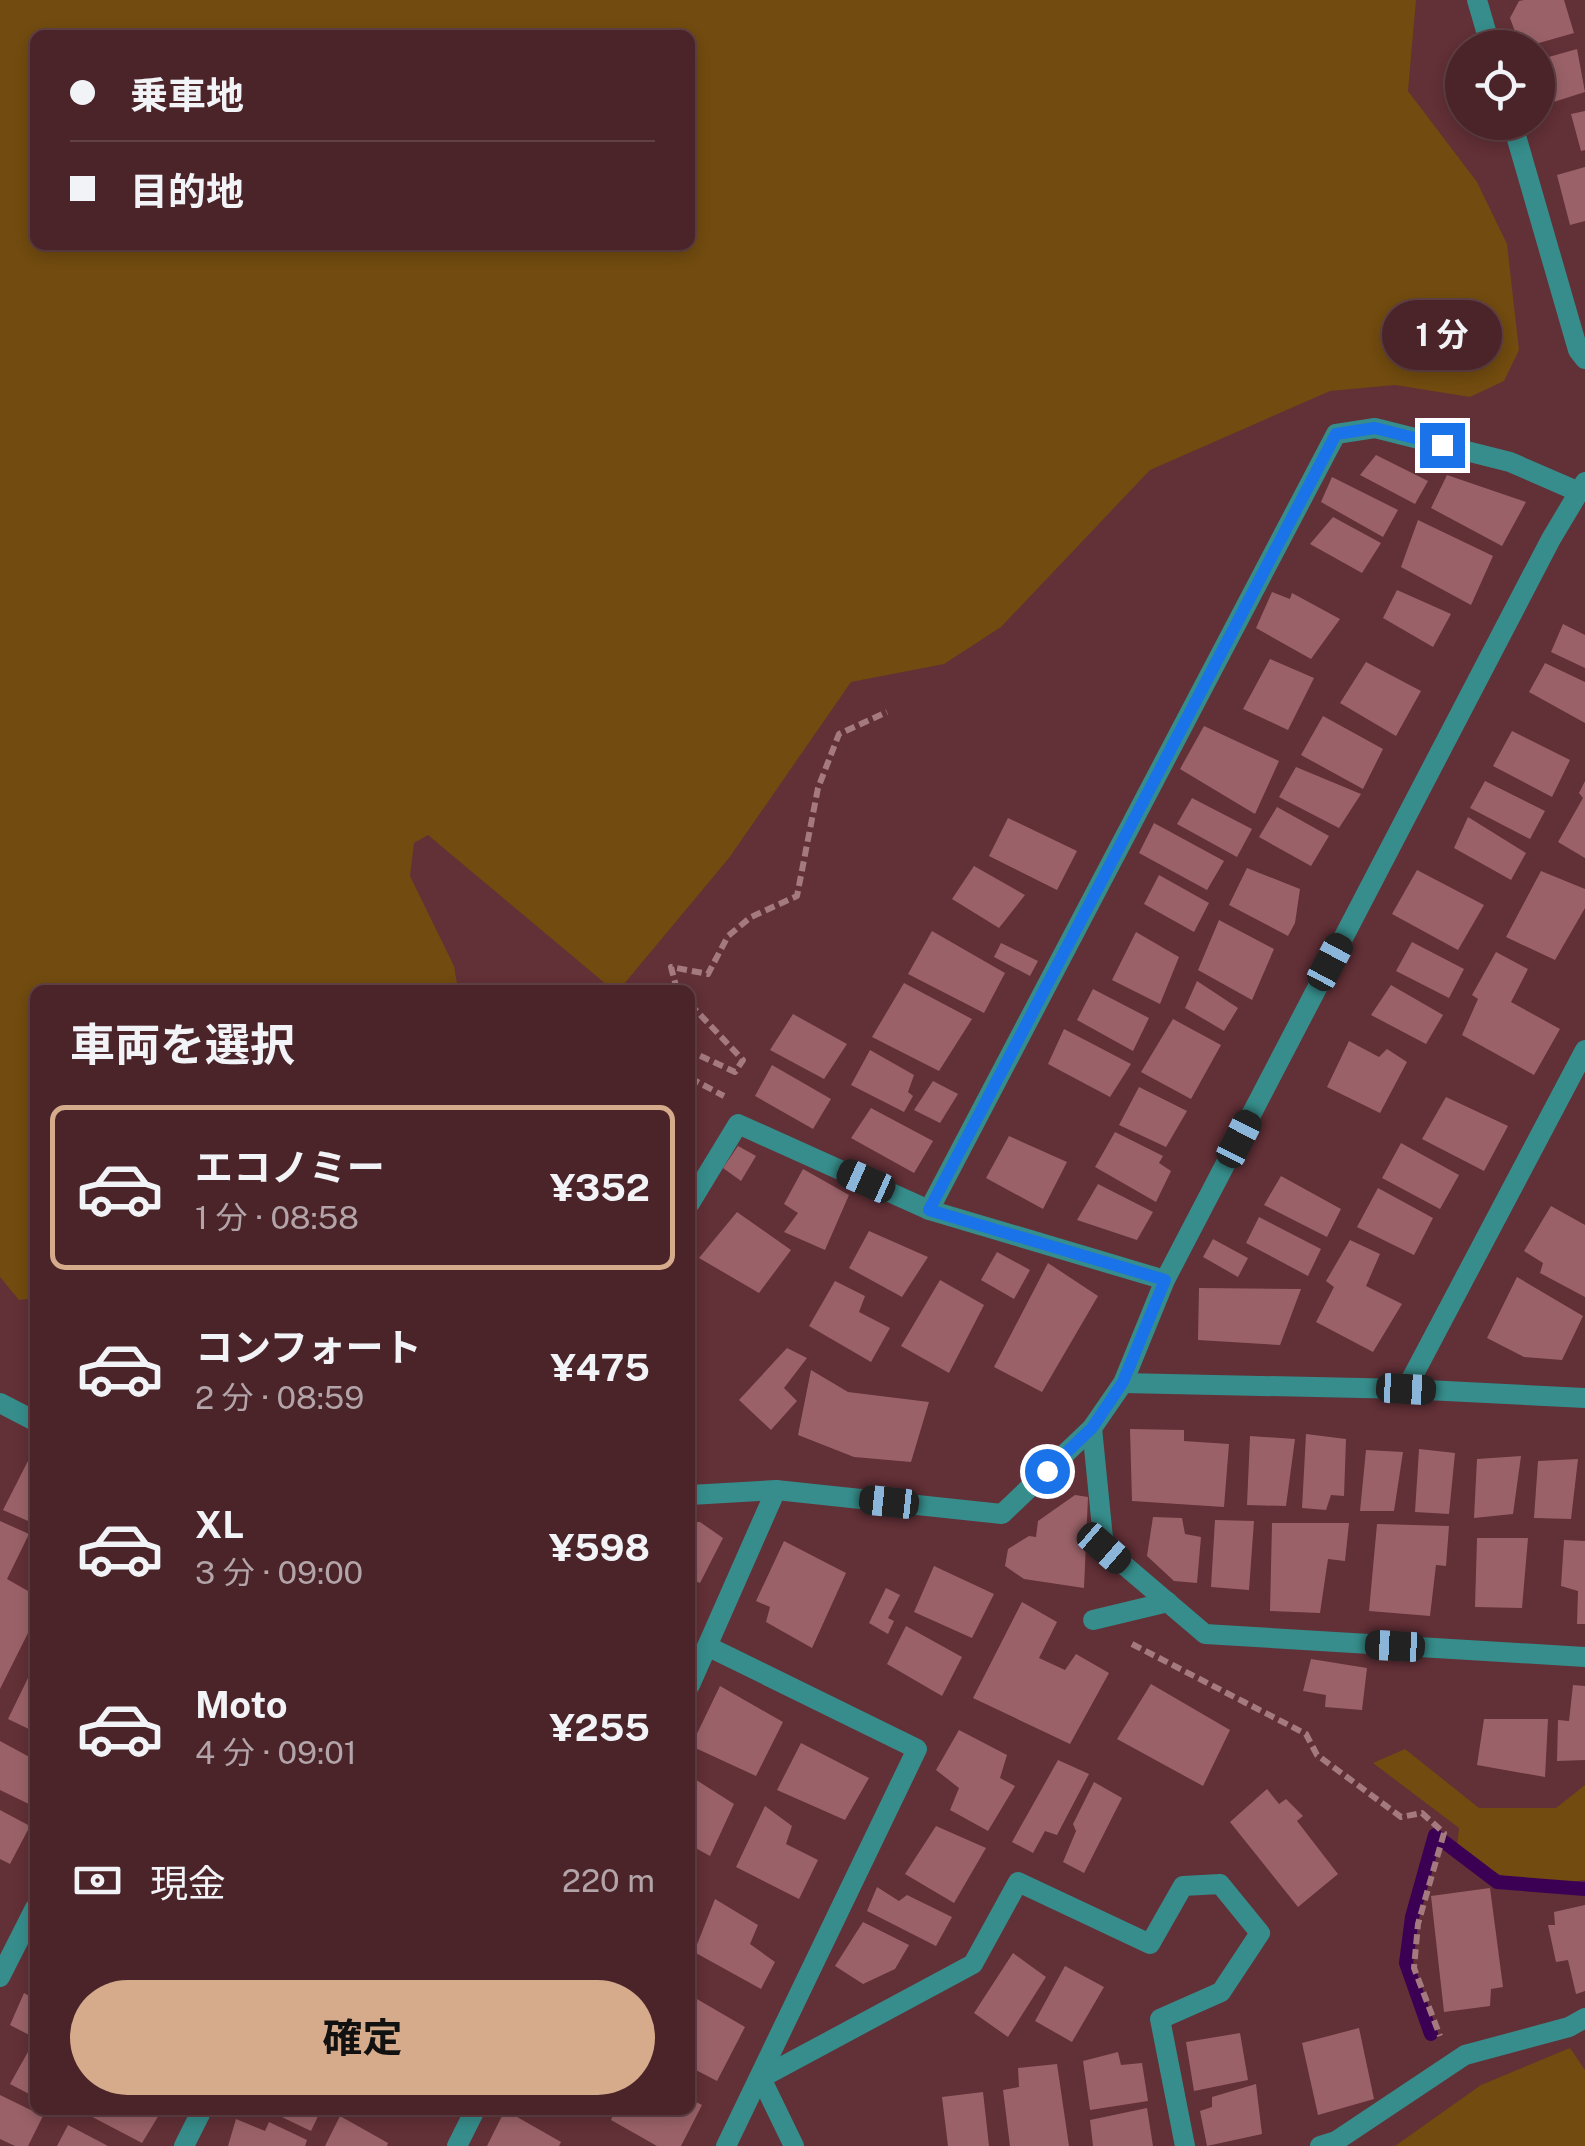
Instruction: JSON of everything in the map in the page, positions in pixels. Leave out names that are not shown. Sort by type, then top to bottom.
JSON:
[{"type":"street","points":[[1477,0],[1486,30]]},
{"type":"street","points":[[1517,140],[1578,350],[1585,359]]},
{"type":"street","points":[[695,1495],[776,1490],[1002,1514],[1092,1428],[1123,1382],[1165,1280],[1551,539],[1582,487],[1510,462],[1375,428],[1336,434],[929,1210]]},
{"type":"street","points":[[1406,1389],[1585,1050]]},
{"type":"street","points":[[695,1195],[738,1124],[929,1210],[1165,1280]]},
{"type":"street","points":[[1123,1382],[1585,1398]]},
{"type":"street","points":[[0,1403],[30,1418]]},
{"type":"street","points":[[1092,1428],[1104,1548],[1205,1634],[1585,1657]]},
{"type":"street","points":[[695,1675],[776,1490]]},
{"type":"street","points":[[1092,1620],[1168,1602]]},
{"type":"street","points":[[709,1648],[917,1749],[726,2146]]},
{"type":"street","points":[[761,2078],[972,1964],[1018,1882],[1150,1944],[1183,1886],[1220,1884],[1260,1933],[1221,1992],[1160,2019],[1185,2146]]},
{"type":"street","points":[[0,1976],[30,1918]]},
{"type":"street","points":[[1320,2146],[1336,2142],[1464,2055],[1569,2027],[1585,2018]]},
{"type":"street","points":[[761,2078],[794,2146]]},
{"type":"street","points":[[184,2146],[200,2115]]},
{"type":"street","points":[[457,2146],[473,2115]]},
{"type":"path","points":[[676,985],[671,967],[708,974],[728,936],[751,917],[797,896],[818,788],[839,734],[887,712]]},
{"type":"path","points":[[695,1009],[743,1060],[735,1072],[695,1053]]},
{"type":"path","points":[[1092,1620],[1260,1713],[1306,1734],[1316,1755],[1401,1817],[1422,1814],[1444,1833],[1418,1924],[1414,1968],[1451,2065]]},
{"type":"shaded area","points":[[0,0],[1416,0],[1408,91],[1477,182],[1507,244],[1519,350],[1504,381],[1470,397],[1395,385],[1330,391],[1150,470],[1001,627],[944,664],[851,682],[729,858],[623,985],[607,985],[428,835],[414,843],[410,876],[454,966],[457,985],[30,985],[30,1299],[19,1300],[0,1277]]},
{"type":"shaded area","points":[[1405,1749],[1479,1808],[1556,1808],[1585,1785],[1585,1880],[1531,1888],[1456,1856],[1459,1828],[1373,1763]]},
{"type":"shaded area","points":[[1570,2048],[1585,2070],[1585,2146],[1395,2146],[1481,2085]]},
{"type":"building","points":[[1564,0],[1574,33],[1555,38],[1555,30],[1514,30],[1510,18],[1519,1]]},
{"type":"building","points":[[1577,49],[1585,92],[1555,102],[1555,55]]},
{"type":"building","points":[[1585,111],[1585,150],[1581,151],[1571,114]]},
{"type":"building","points":[[1585,167],[1585,221],[1570,225],[1557,175]]},
{"type":"building","points":[[1376,455],[1428,481],[1415,504],[1360,475]]},
{"type":"building","points":[[1447,475],[1526,502],[1502,546],[1431,508]]},
{"type":"building","points":[[1332,477],[1398,510],[1383,537],[1321,502]]},
{"type":"building","points":[[1333,517],[1381,543],[1362,573],[1310,544]]},
{"type":"building","points":[[1418,520],[1493,556],[1471,605],[1401,567]]},
{"type":"building","points":[[1397,590],[1451,614],[1433,647],[1383,618]]},
{"type":"building","points":[[1272,592],[1290,599],[1292,593],[1340,619],[1311,659],[1256,628]]},
{"type":"building","points":[[1563,624],[1585,635],[1585,668],[1551,652]]},
{"type":"building","points":[[1270,659],[1314,678],[1288,730],[1243,709]]},
{"type":"building","points":[[1366,662],[1421,691],[1396,736],[1340,703]]},
{"type":"building","points":[[1545,663],[1585,682],[1585,723],[1529,692]]},
{"type":"building","points":[[1323,716],[1383,749],[1363,789],[1301,755]]},
{"type":"building","points":[[1204,726],[1279,761],[1255,814],[1180,769]]},
{"type":"building","points":[[1512,731],[1570,760],[1552,797],[1493,766]]},
{"type":"building","points":[[1296,767],[1361,794],[1339,828],[1279,797]]},
{"type":"building","points":[[1485,781],[1545,811],[1530,839],[1470,808]]},
{"type":"building","points":[[1585,781],[1585,858],[1558,842],[1583,798],[1579,793]]},
{"type":"building","points":[[1192,798],[1252,829],[1237,857],[1177,824]]},
{"type":"building","points":[[1277,807],[1329,836],[1311,866],[1259,837]]},
{"type":"building","points":[[1468,817],[1526,853],[1511,880],[1454,848]]},
{"type":"building","points":[[1008,818],[1077,851],[1057,890],[989,856]]},
{"type":"building","points":[[1154,823],[1224,861],[1207,890],[1139,853]]},
{"type":"building","points":[[974,866],[1025,895],[999,928],[952,899]]},
{"type":"building","points":[[1247,868],[1300,889],[1295,923],[1288,936],[1229,905]]},
{"type":"building","points":[[1417,870],[1484,905],[1458,950],[1392,914]]},
{"type":"building","points":[[1541,871],[1585,889],[1585,908],[1555,960],[1506,937]]},
{"type":"building","points":[[1159,875],[1209,903],[1194,932],[1144,904]]},
{"type":"building","points":[[1219,920],[1274,949],[1252,1000],[1198,970]]},
{"type":"building","points":[[932,931],[1005,973],[984,1013],[908,974]]},
{"type":"building","points":[[1136,932],[1179,957],[1160,1004],[1112,980]]},
{"type":"building","points":[[1412,942],[1464,969],[1449,998],[1396,971]]},
{"type":"building","points":[[1001,943],[1038,961],[1030,976],[994,957]]},
{"type":"building","points":[[1496,952],[1528,969],[1511,1002],[1560,1029],[1534,1075],[1462,1035],[1478,999],[1472,995]]},
{"type":"building","points":[[1197,981],[1238,1008],[1224,1031],[1185,1008]]},
{"type":"building","points":[[904,983],[972,1019],[939,1071],[872,1037]]},
{"type":"building","points":[[1391,985],[1443,1015],[1426,1044],[1371,1015]]},
{"type":"building","points":[[1093,989],[1149,1018],[1133,1051],[1077,1020]]},
{"type":"building","points":[[793,1014],[847,1044],[824,1079],[770,1050]]},
{"type":"building","points":[[1173,1019],[1221,1045],[1191,1099],[1141,1072]]},
{"type":"building","points":[[1064,1029],[1131,1064],[1110,1097],[1048,1064]]},
{"type":"building","points":[[1349,1041],[1379,1057],[1387,1049],[1407,1062],[1380,1113],[1327,1087]]},
{"type":"building","points":[[870,1050],[914,1075],[908,1092],[913,1096],[904,1112],[851,1085]]},
{"type":"building","points":[[772,1065],[831,1099],[813,1129],[755,1096]]},
{"type":"building","points":[[933,1081],[958,1094],[940,1123],[914,1110]]},
{"type":"building","points":[[1139,1087],[1187,1111],[1166,1147],[1119,1125]]},
{"type":"building","points":[[1446,1097],[1508,1126],[1484,1171],[1422,1139]]},
{"type":"building","points":[[871,1108],[933,1141],[914,1173],[851,1138]]},
{"type":"building","points":[[1115,1132],[1163,1156],[1159,1163],[1171,1171],[1156,1202],[1095,1167]]},
{"type":"building","points":[[1009,1136],[1067,1162],[1043,1209],[986,1178]]},
{"type":"building","points":[[1401,1143],[1459,1175],[1440,1209],[1382,1178]]},
{"type":"building","points":[[738,1146],[756,1156],[741,1181],[723,1168]]},
{"type":"building","points":[[803,1169],[849,1195],[825,1250],[784,1232],[798,1213],[784,1204]]},
{"type":"building","points":[[1281,1176],[1341,1209],[1327,1237],[1264,1205]]},
{"type":"building","points":[[1098,1184],[1153,1212],[1137,1240],[1077,1220]]},
{"type":"building","points":[[1378,1188],[1433,1218],[1414,1255],[1357,1227]]},
{"type":"building","points":[[1551,1206],[1585,1225],[1585,1297],[1540,1273],[1543,1263],[1524,1251]]},
{"type":"building","points":[[737,1212],[791,1250],[759,1293],[699,1258]]},
{"type":"building","points":[[1259,1217],[1321,1249],[1308,1276],[1246,1243]]},
{"type":"building","points":[[869,1231],[928,1257],[902,1297],[849,1268]]},
{"type":"building","points":[[1213,1239],[1248,1258],[1238,1277],[1203,1257]]},
{"type":"building","points":[[1350,1240],[1380,1254],[1366,1286],[1402,1304],[1373,1352],[1316,1322],[1334,1287],[1326,1281]]},
{"type":"building","points":[[997,1252],[1030,1270],[1014,1299],[981,1280]]},
{"type":"building","points":[[1048,1263],[1098,1296],[1042,1392],[994,1367]]},
{"type":"building","points":[[1517,1277],[1583,1316],[1562,1360],[1524,1357],[1487,1338]]},
{"type":"building","points":[[940,1280],[984,1305],[949,1373],[901,1346]]},
{"type":"building","points":[[835,1281],[865,1296],[859,1312],[890,1328],[871,1362],[809,1326]]},
{"type":"building","points":[[1199,1288],[1301,1289],[1280,1345],[1198,1340]]},
{"type":"building","points":[[787,1348],[807,1358],[784,1388],[797,1401],[771,1430],[739,1400]]},
{"type":"building","points":[[811,1370],[848,1392],[929,1402],[911,1462],[854,1457],[798,1435]]},
{"type":"building","points":[[1130,1429],[1184,1430],[1184,1441],[1229,1444],[1224,1507],[1132,1501]]},
{"type":"building","points":[[1306,1434],[1346,1439],[1344,1496],[1331,1495],[1326,1510],[1302,1508]]},
{"type":"building","points":[[1250,1436],[1295,1439],[1286,1506],[1247,1505]]},
{"type":"building","points":[[1419,1449],[1455,1453],[1449,1514],[1415,1512]]},
{"type":"building","points":[[1366,1450],[1403,1452],[1394,1511],[1360,1511]]},
{"type":"building","points":[[1521,1456],[1513,1514],[1474,1518],[1477,1459]]},
{"type":"building","points":[[30,1457],[30,1522],[3,1510]]},
{"type":"building","points":[[1578,1459],[1571,1519],[1534,1518],[1538,1461]]},
{"type":"building","points":[[1075,1495],[1088,1497],[1084,1588],[1024,1579],[1005,1566],[1008,1549],[1029,1536],[1036,1537],[1038,1521]]},
{"type":"building","points":[[1153,1517],[1182,1518],[1185,1534],[1201,1537],[1197,1583],[1174,1581],[1147,1556]]},
{"type":"building","points":[[1215,1520],[1254,1521],[1249,1590],[1211,1587]]},
{"type":"building","points":[[0,1521],[29,1534],[7,1579],[30,1592],[30,1629],[0,1689]]},
{"type":"building","points":[[695,1522],[723,1538],[700,1583],[695,1581]]},
{"type":"building","points":[[1272,1523],[1349,1523],[1345,1561],[1328,1559],[1320,1613],[1270,1611]]},
{"type":"building","points":[[1377,1524],[1449,1526],[1446,1566],[1436,1565],[1430,1616],[1369,1611]]},
{"type":"building","points":[[1477,1538],[1528,1538],[1522,1608],[1475,1607]]},
{"type":"building","points":[[1564,1540],[1585,1541],[1585,1624],[1577,1624],[1578,1591],[1561,1586]]},
{"type":"building","points":[[784,1541],[846,1573],[812,1648],[766,1622],[770,1607],[756,1601]]},
{"type":"building","points":[[934,1566],[994,1594],[972,1638],[914,1612]]},
{"type":"building","points":[[886,1588],[900,1595],[888,1618],[894,1621],[888,1634],[869,1623]]},
{"type":"building","points":[[1022,1602],[1057,1622],[1039,1658],[1065,1670],[1076,1654],[1109,1673],[1070,1744],[973,1698]]},
{"type":"building","points":[[906,1626],[962,1657],[942,1696],[887,1664]]},
{"type":"building","points":[[1311,1659],[1367,1668],[1362,1710],[1325,1707],[1326,1695],[1303,1691]]},
{"type":"building","points":[[28,1678],[30,1730],[8,1719]]},
{"type":"building","points":[[1151,1684],[1230,1730],[1203,1786],[1117,1739]]},
{"type":"building","points":[[1573,1685],[1585,1686],[1585,1760],[1557,1761],[1558,1720],[1569,1721]]},
{"type":"building","points":[[720,1686],[783,1722],[756,1776],[695,1748],[695,1738]]},
{"type":"building","points":[[1484,1719],[1548,1719],[1545,1777],[1477,1765]]},
{"type":"building","points":[[959,1730],[1007,1755],[1000,1778],[1015,1786],[988,1831],[950,1810],[959,1788],[936,1770]]},
{"type":"building","points":[[0,1741],[30,1757],[30,1805],[0,1790]]},
{"type":"building","points":[[801,1743],[869,1778],[845,1820],[777,1790]]},
{"type":"building","points":[[1058,1760],[1089,1774],[1057,1835],[1045,1831],[1033,1853],[1012,1842]]},
{"type":"building","points":[[695,1779],[734,1804],[710,1856],[695,1848]]},
{"type":"building","points":[[1094,1782],[1122,1798],[1084,1873],[1063,1862],[1076,1831],[1073,1824]]},
{"type":"building","points":[[1267,1789],[1279,1804],[1286,1799],[1303,1816],[1297,1821],[1338,1874],[1298,1907],[1230,1822]]},
{"type":"building","points":[[765,1806],[792,1826],[786,1844],[818,1860],[799,1899],[736,1867]]},
{"type":"building","points":[[0,1810],[30,1826],[10,1864],[0,1859]]},
{"type":"building","points":[[936,1826],[986,1848],[954,1903],[905,1874]]},
{"type":"building","points":[[877,1887],[899,1901],[907,1895],[952,1917],[936,1946],[867,1911]]},
{"type":"building","points":[[1490,1888],[1503,1987],[1491,1989],[1490,2006],[1444,2012],[1431,1896]]},
{"type":"building","points":[[715,1899],[758,1925],[750,1944],[775,1962],[761,1989],[695,1949]]},
{"type":"building","points":[[1585,1905],[1585,1991],[1576,1994],[1568,1960],[1556,1962],[1548,1925],[1555,1925],[1554,1912]]},
{"type":"building","points":[[863,1922],[909,1945],[895,1969],[863,1984],[835,1966]]},
{"type":"building","points":[[1013,1953],[1046,1977],[1008,2037],[974,2013]]},
{"type":"building","points":[[1065,1966],[1104,1987],[1072,2042],[1035,2021]]},
{"type":"building","points":[[24,1993],[30,1996],[30,2035],[10,2025]]},
{"type":"building","points":[[695,1998],[745,2027],[717,2081],[695,2070]]},
{"type":"building","points":[[1359,2028],[1374,2099],[1318,2115],[1302,2043]]},
{"type":"building","points":[[1240,2033],[1248,2080],[1194,2091],[1186,2042]]},
{"type":"building","points":[[29,2050],[30,2094],[10,2084]]},
{"type":"building","points":[[1118,2052],[1121,2065],[1142,2063],[1148,2101],[1090,2110],[1083,2061]]},
{"type":"building","points":[[1057,2064],[1069,2146],[1010,2146],[1003,2090],[1019,2087],[1018,2068]]},
{"type":"building","points":[[1256,2084],[1262,2134],[1207,2146],[1200,2111],[1212,2107],[1212,2097]]},
{"type":"building","points":[[983,2092],[989,2146],[948,2146],[942,2097]]},
{"type":"building","points":[[0,2095],[30,2110],[30,2115],[43,2116],[28,2146],[15,2146],[0,2139]]},
{"type":"building","points":[[695,2102],[702,2105],[681,2146],[657,2146],[611,2120],[613,2115],[695,2115]]},
{"type":"building","points":[[1147,2108],[1153,2146],[1093,2146],[1090,2120]]},
{"type":"building","points":[[89,2115],[159,2115],[142,2143]]},
{"type":"building","points":[[277,2115],[319,2115],[311,2131]]},
{"type":"building","points":[[502,2115],[514,2115],[561,2142],[559,2146],[487,2146]]},
{"type":"building","points":[[340,2116],[388,2143],[387,2146],[325,2146]]},
{"type":"building","points":[[236,2119],[265,2131],[269,2122],[307,2140],[305,2146],[228,2146]]},
{"type":"building","points":[[68,2125],[108,2146],[57,2146]]},
{"type":"waterway","points":[[1431,2034],[1406,1963],[1412,1917],[1435,1835],[1497,1882],[1585,1889]]},
{"type":"route","points":[[1047,1471],[1092,1428],[1123,1382],[1165,1280],[929,1210],[1336,434],[1375,428],[1442,445]]}]
